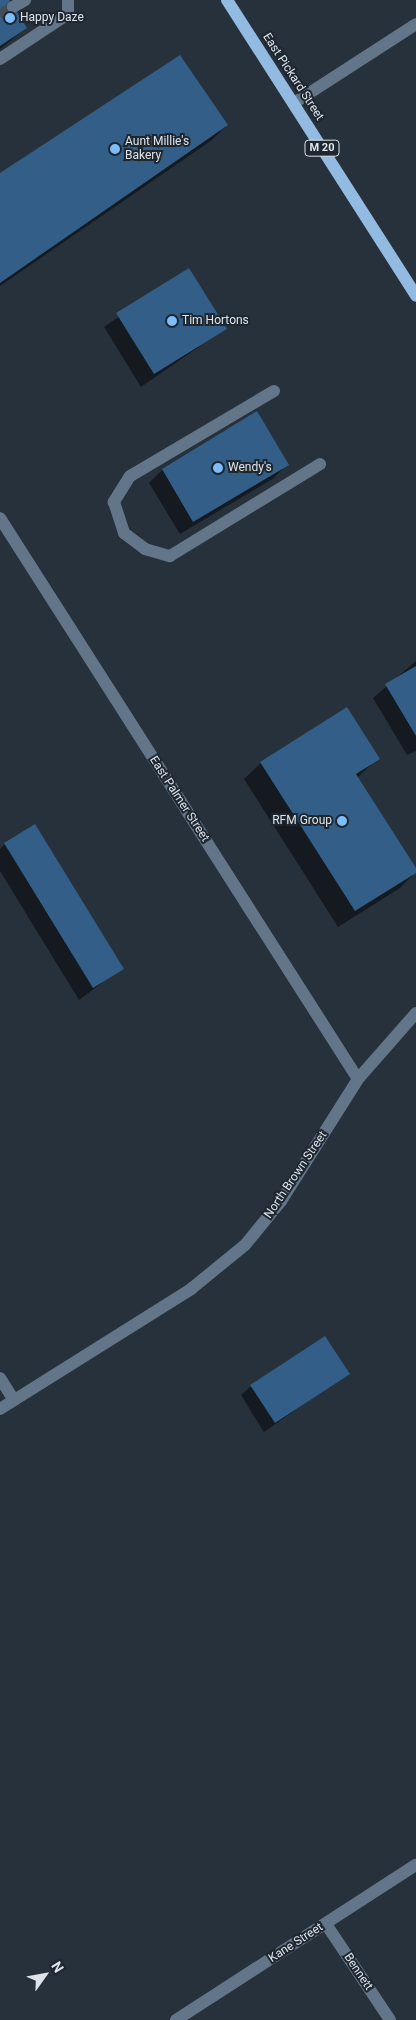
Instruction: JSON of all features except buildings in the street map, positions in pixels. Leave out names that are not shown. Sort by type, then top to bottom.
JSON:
[{"type":"main road","name":"East Pickard Street","points":[[227,0],[416,296]]},
{"type":"street","points":[[14,7],[25,0]]},
{"type":"street","points":[[0,59],[68,14],[68,0]]},
{"type":"street","points":[[294,103],[416,24]]},
{"type":"street","points":[[274,391],[130,476],[114,502],[124,533],[145,549],[170,556],[320,464]]},
{"type":"street","name":"East Palmer Street","points":[[0,518],[358,1079]]},
{"type":"street","name":"North Brown Street","points":[[0,1409],[191,1289],[245,1245],[281,1202],[358,1079],[416,1013]]},
{"type":"street","points":[[0,1378],[14,1400]]},
{"type":"street","name":"Kane Street","points":[[176,2020],[416,1865]]},
{"type":"street","name":"Bennett","points":[[326,1924],[390,2020]]},
{"type":"tunnel","points":[[0,16],[13,7]]},
{"type":"place","name":"Happy Daze","points":[[10,18]]},
{"type":"place","name":"Aunt Millie's Bakery","points":[[115,149]]},
{"type":"place","name":"Tim Hortons","points":[[172,321]]},
{"type":"place","name":"Wendy's","points":[[218,468]]},
{"type":"place","name":"RFM Group","points":[[342,821]]}]
